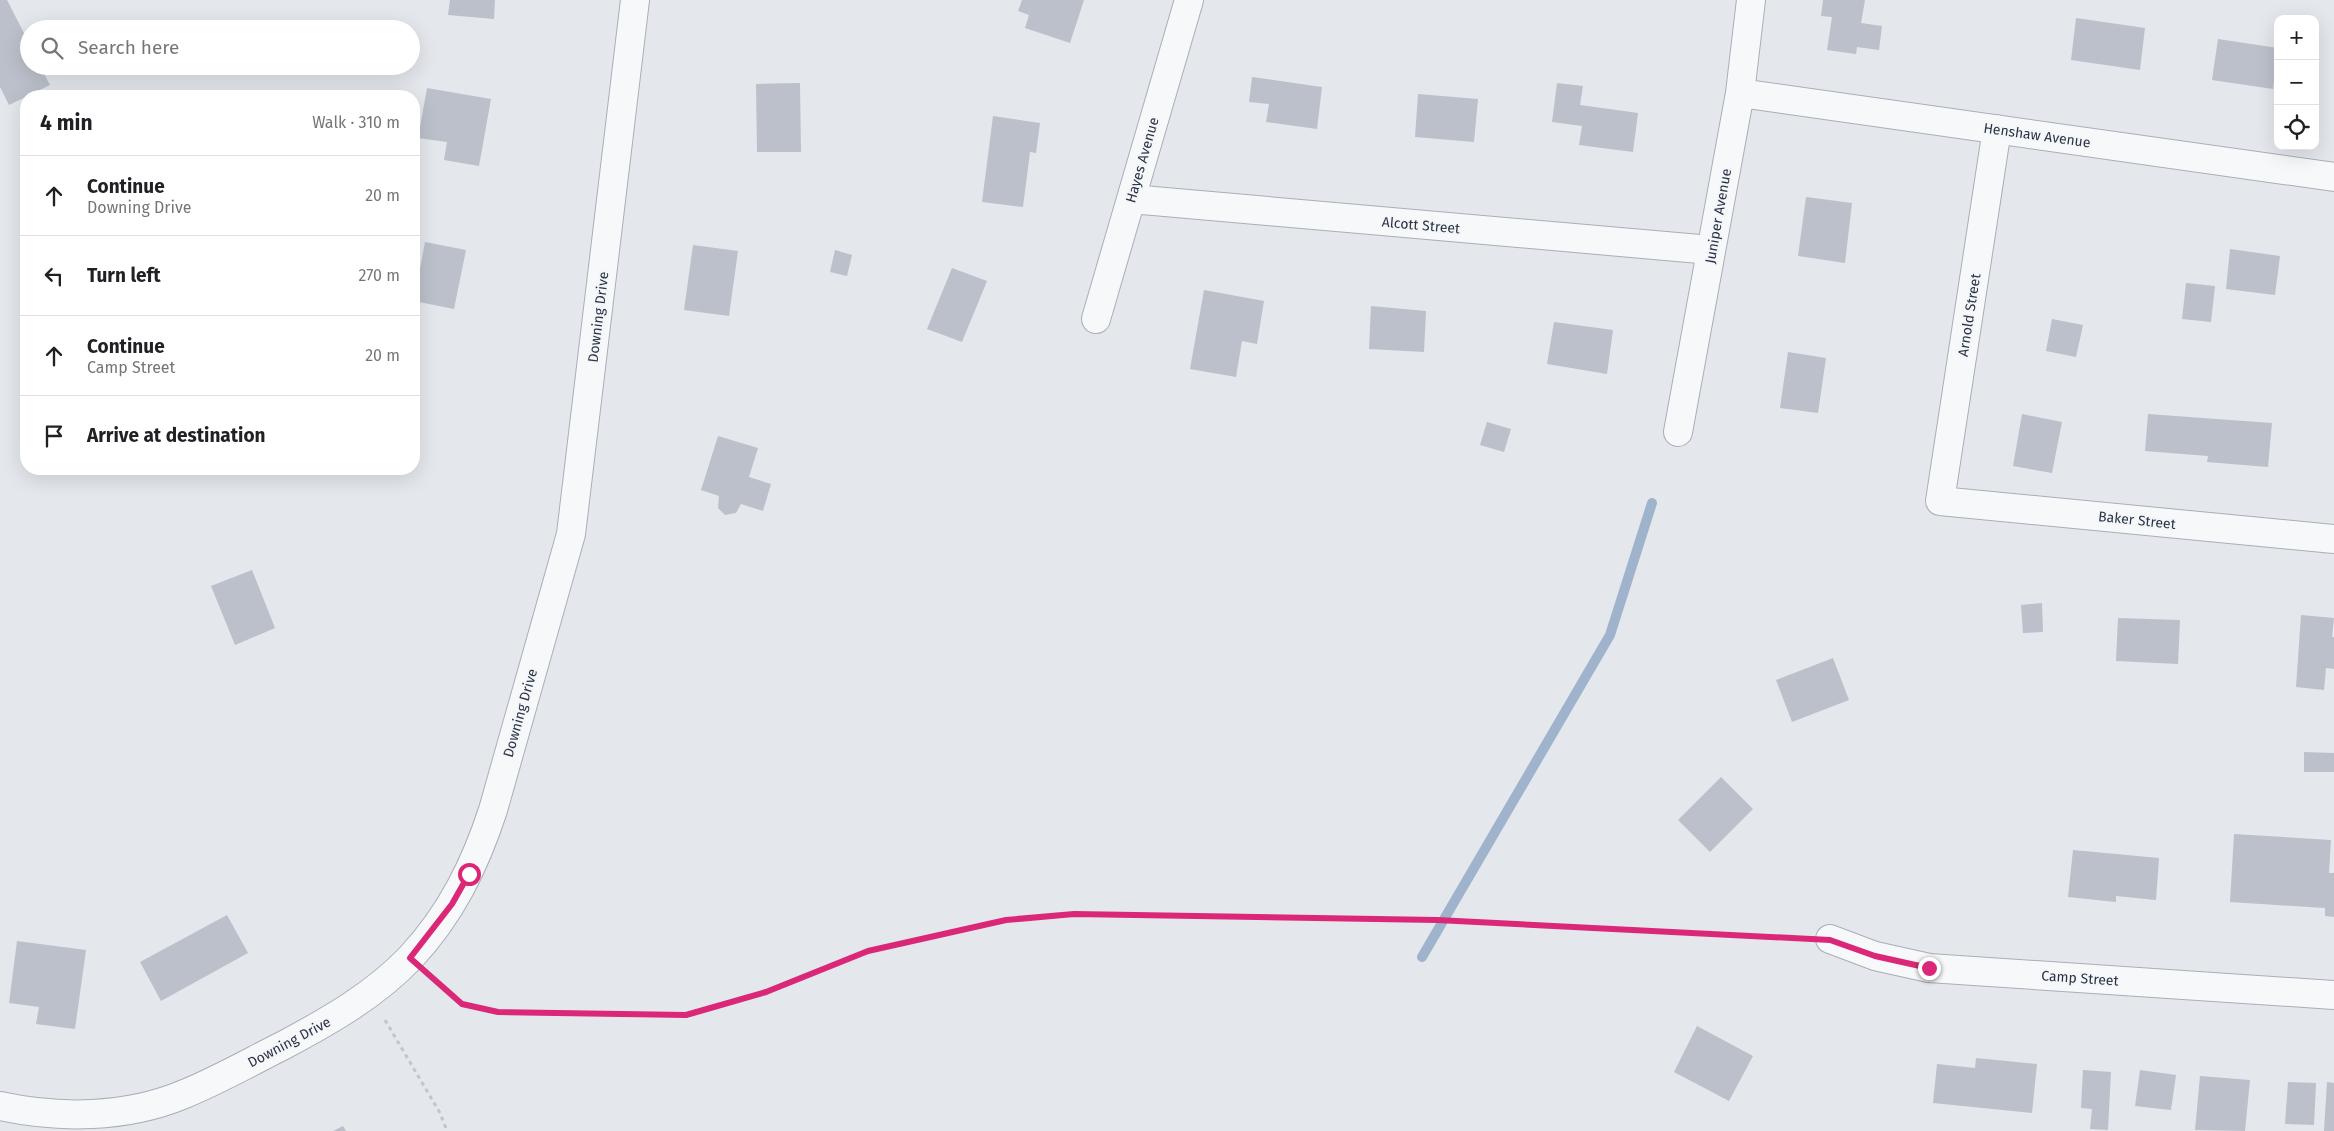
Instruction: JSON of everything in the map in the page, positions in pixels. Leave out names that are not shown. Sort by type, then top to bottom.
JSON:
[{"type":"street","name":"Downing Drive","points":[[0,1106],[46,1114],[115,1112],[149,1106],[181,1096],[213,1082],[328,1021],[369,993],[410,958],[452,904],[482,842],[571,534],[636,0]]},
{"type":"street","name":"Hayes Avenue","points":[[1096,319],[1189,0]]},
{"type":"street","name":"Juniper Avenue","points":[[1678,432],[1740,93],[1752,0]]},
{"type":"street","name":"Henshaw Avenue","points":[[1740,93],[2334,177]]},
{"type":"street","name":"Arnold Street","points":[[1940,501],[1997,129]]},
{"type":"street","name":"Alcott Street","points":[[1131,199],[1712,250]]},
{"type":"street","name":"Baker Street","points":[[1940,501],[2334,539]]},
{"type":"street","name":"Camp Street","points":[[1830,940],[1875,956],[1929,968],[2334,995]]},
{"type":"path","points":[[410,958],[462,1004],[498,1012],[686,1015],[766,992],[868,951],[1006,920],[1074,914],[1437,920],[1830,940]]},
{"type":"path","points":[[369,993],[440,1113],[447,1131]]},
{"type":"building","points":[[0,0],[7,0],[20,25],[20,75],[45,75],[50,85],[40,90],[20,90],[20,100],[9,105],[0,87]]},
{"type":"building","points":[[450,0],[495,0],[494,19],[448,15]]},
{"type":"building","points":[[1022,0],[1084,0],[1070,43],[1025,28],[1029,15],[1018,11]]},
{"type":"building","points":[[1823,0],[1865,0],[1861,23],[1882,26],[1879,50],[1857,47],[1856,54],[1827,50],[1832,17],[1821,16]]},
{"type":"building","points":[[2076,18],[2145,28],[2140,70],[2071,60]]},
{"type":"building","points":[[2218,39],[2274,47],[2273,89],[2212,80]]},
{"type":"building","points":[[1252,77],[1322,87],[1317,129],[1266,122],[1269,104],[1249,102]]},
{"type":"building","points":[[800,83],[801,152],[757,152],[756,84]]},
{"type":"building","points":[[1557,83],[1583,86],[1580,105],[1638,113],[1633,152],[1579,145],[1582,126],[1552,122]]},
{"type":"building","points":[[427,88],[491,99],[479,166],[444,160],[447,142],[420,138],[420,127]]},
{"type":"building","points":[[1418,94],[1478,99],[1474,142],[1415,137]]},
{"type":"building","points":[[993,116],[1040,123],[1036,153],[1030,152],[1023,207],[982,202]]},
{"type":"building","points":[[1806,197],[1852,203],[1845,263],[1798,256]]},
{"type":"building","points":[[425,242],[466,250],[454,309],[420,302],[420,269]]},
{"type":"building","points":[[693,245],[738,251],[729,316],[684,310]]},
{"type":"building","points":[[2230,249],[2280,256],[2275,295],[2226,289]]},
{"type":"building","points":[[835,250],[852,255],[847,276],[830,272]]},
{"type":"building","points":[[952,268],[987,281],[962,342],[927,329]]},
{"type":"building","points":[[2186,283],[2215,286],[2211,322],[2182,319]]},
{"type":"building","points":[[1204,290],[1264,301],[1257,344],[1242,341],[1236,377],[1190,369]]},
{"type":"building","points":[[1371,306],[1426,311],[1424,352],[1369,349]]},
{"type":"building","points":[[2052,319],[2083,325],[2076,357],[2046,351]]},
{"type":"building","points":[[1554,322],[1613,330],[1607,374],[1547,364]]},
{"type":"building","points":[[1788,352],[1826,358],[1818,413],[1780,408]]},
{"type":"building","points":[[2022,414],[2062,422],[2052,473],[2013,466]]},
{"type":"building","points":[[2148,414],[2272,423],[2268,467],[2207,462],[2208,456],[2145,451]]},
{"type":"building","points":[[1487,422],[1511,429],[1504,452],[1480,445]]},
{"type":"building","points":[[718,436],[758,448],[749,477],[771,484],[763,511],[741,504],[736,513],[725,515],[718,508],[719,496],[701,490]]},
{"type":"building","points":[[252,570],[275,628],[235,645],[211,586]]},
{"type":"building","points":[[2042,603],[2043,632],[2023,633],[2021,605]]},
{"type":"building","points":[[2301,615],[2334,618],[2332,637],[2334,637],[2334,669],[2326,668],[2324,690],[2296,687]]},
{"type":"building","points":[[2118,618],[2180,620],[2178,664],[2116,661]]},
{"type":"building","points":[[1833,658],[1849,700],[1792,722],[1776,680]]},
{"type":"building","points":[[2304,752],[2334,753],[2334,772],[2304,772]]},
{"type":"building","points":[[1721,777],[1753,809],[1710,852],[1678,820]]},
{"type":"building","points":[[2234,834],[2331,840],[2329,873],[2334,873],[2334,917],[2325,916],[2325,908],[2230,902]]},
{"type":"building","points":[[2073,850],[2159,858],[2156,900],[2116,896],[2116,902],[2068,897]]},
{"type":"building","points":[[227,915],[248,953],[161,1001],[140,962]]},
{"type":"building","points":[[17,941],[86,950],[75,1029],[36,1024],[39,1007],[9,1003]]},
{"type":"building","points":[[1697,1026],[1753,1056],[1729,1101],[1674,1072]]},
{"type":"building","points":[[1976,1058],[2037,1064],[2032,1113],[1933,1103],[1937,1064],[1975,1068]]},
{"type":"building","points":[[2083,1070],[2111,1072],[2108,1130],[2090,1129],[2092,1109],[2081,1108]]},
{"type":"building","points":[[2140,1070],[2176,1075],[2171,1110],[2135,1106]]},
{"type":"building","points":[[2200,1076],[2250,1080],[2245,1131],[2195,1130]]},
{"type":"building","points":[[2288,1082],[2316,1083],[2314,1125],[2285,1124]]},
{"type":"building","points":[[2327,1082],[2334,1083],[2334,1131],[2324,1131]]},
{"type":"building","points":[[343,1126],[346,1131],[333,1131]]},
{"type":"waterway","points":[[1422,957],[1610,635],[1652,503]]},
{"type":"route","points":[[469,874],[433,932],[410,958],[462,1004],[498,1012],[686,1015],[766,992],[868,951],[1006,920],[1074,914],[1437,920],[1830,940],[1875,956],[1929,968]]}]
